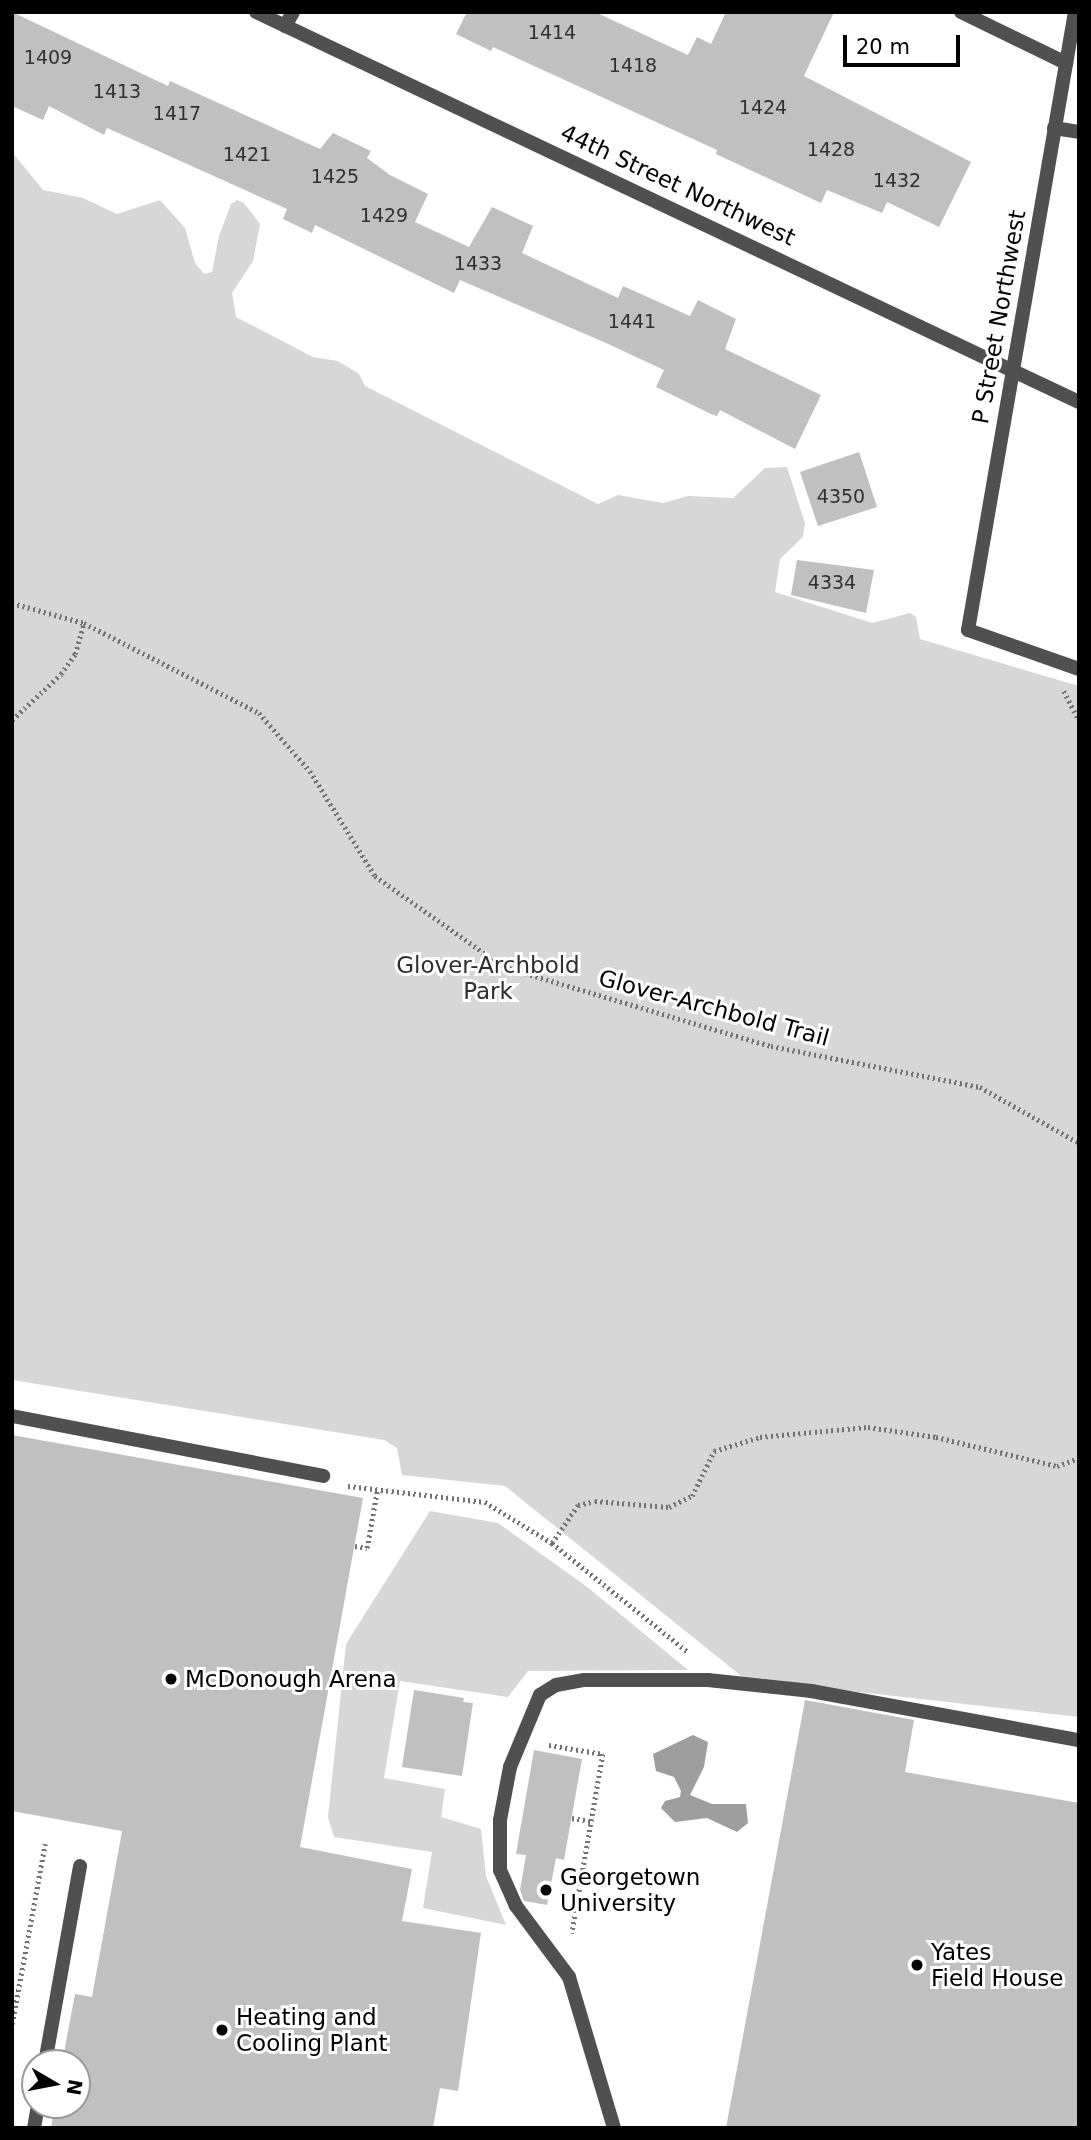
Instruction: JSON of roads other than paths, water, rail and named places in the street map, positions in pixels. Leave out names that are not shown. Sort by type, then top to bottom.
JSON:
[{"type":"street","name":"44th Street Northwest","points":[[256,12],[1079,402]]},
{"type":"street","points":[[285,26],[293,12]]},
{"type":"street","points":[[961,12],[1066,62]]},
{"type":"street","name":"P Street Northwest","points":[[1075,12],[968,631],[1079,669]]},
{"type":"street","points":[[1054,128],[1079,132]]},
{"type":"street","points":[[12,1416],[323,1476]]},
{"type":"street","points":[[614,2128],[565,1972],[516,1906],[500,1870],[500,1820],[510,1767],[529,1713],[540,1695],[556,1685],[675,1678],[811,1691],[1079,1740]]},
{"type":"street","points":[[48,2049],[80,1867]]},
{"type":"place","name":"McDonough Arena","points":[[171,1679]]},
{"type":"place","name":"Georgetown University","points":[[546,1890]]},
{"type":"place","name":"Yates Field House","points":[[917,1965]]},
{"type":"place","name":"Heating and Cooling Plant","points":[[222,2030]]},
{"type":"park label","name":"Glover-Archbold Park","points":[[488,978]]}]
